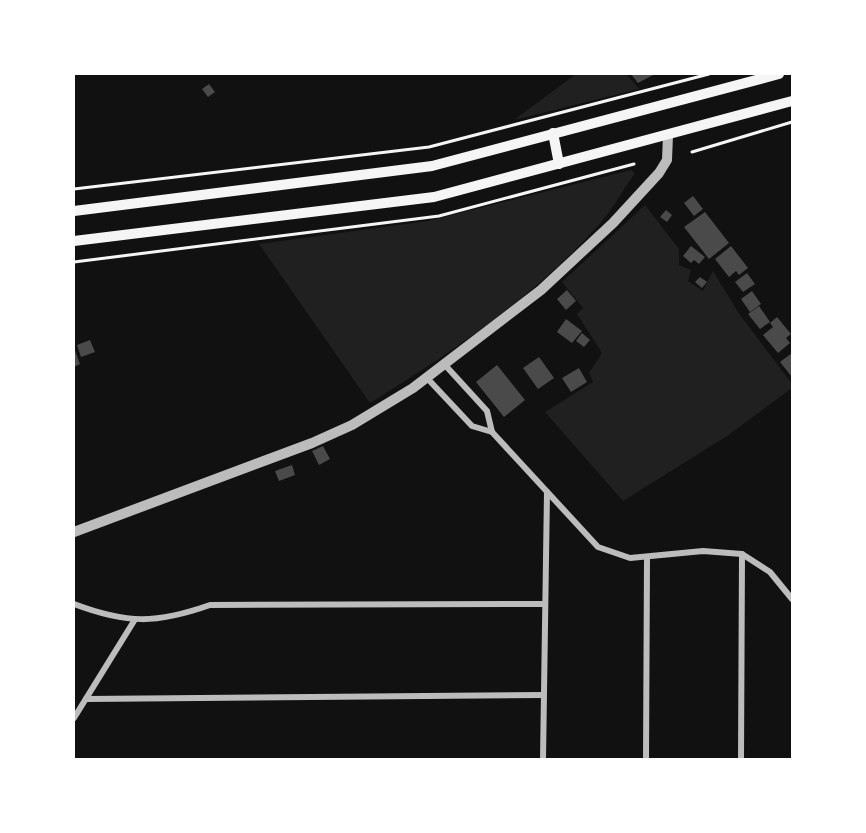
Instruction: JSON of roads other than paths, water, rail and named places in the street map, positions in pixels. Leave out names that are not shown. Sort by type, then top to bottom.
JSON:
[{"type":"main road","points":[[74,211],[432,166],[779,74]]},
{"type":"main road","points":[[74,241],[434,196],[792,101]]},
{"type":"main road","points":[[553,133],[559,164]]},
{"type":"street","points":[[744,84],[753,74]]},
{"type":"street","points":[[74,532],[262,464],[328,436],[379,409],[427,378],[541,290],[613,223],[659,173],[667,160],[668,135]]},
{"type":"street","points":[[445,365],[487,411],[492,432],[598,547],[621,556],[647,558],[703,551],[742,554],[770,572],[792,599]]},
{"type":"street","points":[[427,378],[472,426],[492,432]]},
{"type":"street","points":[[543,759],[547,491]]},
{"type":"street","points":[[741,759],[742,554]]},
{"type":"street","points":[[646,759],[647,558]]},
{"type":"street","points":[[74,604],[106,616],[134,621],[172,617],[210,605],[545,604]]},
{"type":"street","points":[[74,718],[134,621]]},
{"type":"street","points":[[86,699],[544,695]]}]
